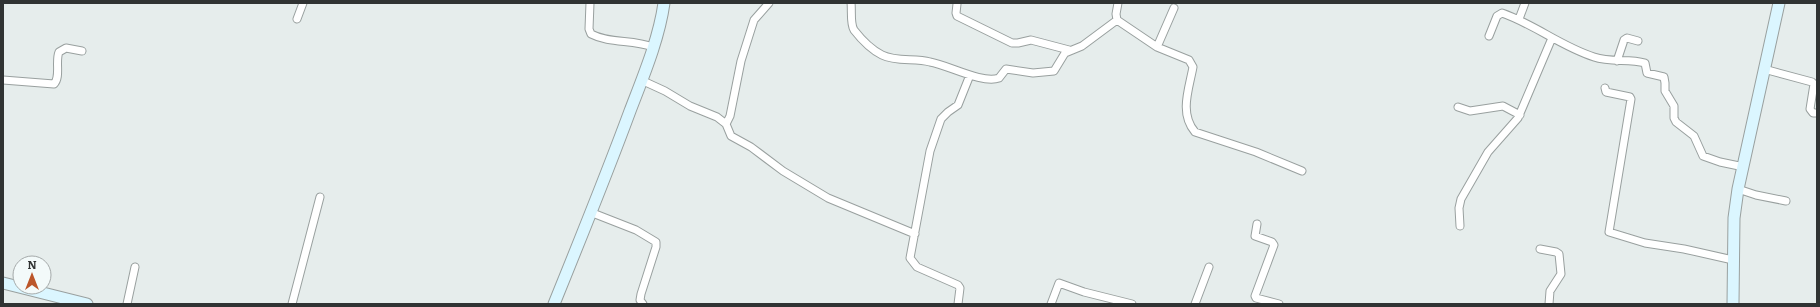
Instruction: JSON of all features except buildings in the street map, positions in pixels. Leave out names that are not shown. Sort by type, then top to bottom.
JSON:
[{"type":"street","points":[[297,19],[303,3]]},
{"type":"street","points":[[590,3],[589,29],[591,34],[612,40],[645,44],[652,47]]},
{"type":"street","points":[[554,304],[608,170],[641,80],[660,23],[664,3]]},
{"type":"street","points":[[726,124],[730,116],[741,60],[754,20],[769,3]]},
{"type":"street","points":[[851,3],[853,29],[881,54],[894,58],[931,62],[970,75],[993,79],[999,78],[1006,69],[1028,72],[1054,71],[1065,53],[1069,50],[1082,46],[1117,20]]},
{"type":"street","points":[[1118,3],[1116,14],[1117,20],[1157,47],[1189,60],[1192,63],[1193,67],[1185,107],[1189,125],[1195,132],[1256,152],[1302,171]]},
{"type":"street","points":[[1519,19],[1525,3]]},
{"type":"street","points":[[1734,304],[1734,218],[1738,189],[1779,3]]},
{"type":"street","points":[[957,4],[957,16],[1012,43],[1018,44],[1031,40],[1069,50]]},
{"type":"street","points":[[1157,47],[1174,8]]},
{"type":"street","points":[[1489,36],[1499,14],[1519,19],[1567,46],[1595,58],[1645,63],[1649,74],[1664,77],[1666,83],[1665,91],[1674,106],[1674,118],[1676,122],[1694,136],[1703,156],[1720,162],[1744,167]]},
{"type":"street","points":[[1460,226],[1459,208],[1461,199],[1488,152],[1500,137],[1510,129],[1520,115],[1552,38]]},
{"type":"street","points":[[1617,61],[1624,40],[1627,38],[1638,41]]},
{"type":"street","points":[[3,80],[54,84],[57,79],[56,62],[58,52],[66,48],[82,51]]},
{"type":"street","points":[[1764,69],[1812,82],[1814,84],[1810,110],[1813,113],[1817,113]]},
{"type":"street","points":[[958,304],[960,288],[958,285],[926,272],[911,262],[910,254],[930,151],[942,119],[948,112],[958,105],[970,75]]},
{"type":"street","points":[[641,80],[690,106],[712,115],[726,124],[731,136],[751,147],[783,171],[817,192],[849,208],[914,234]]},
{"type":"street","points":[[1604,88],[1606,92],[1630,97],[1631,99],[1609,232],[1645,243],[1684,249],[1733,260]]},
{"type":"street","points":[[1458,107],[1470,111],[1503,106],[1520,115]]},
{"type":"street","points":[[1738,189],[1756,195],[1786,201]]},
{"type":"street","points":[[292,304],[320,197]]},
{"type":"street","points":[[590,212],[636,230],[656,242],[641,294],[640,300],[643,304]]},
{"type":"street","points":[[1257,224],[1255,236],[1272,242],[1274,246],[1255,296],[1256,298],[1279,304]]},
{"type":"street","points":[[1540,249],[1560,254],[1561,274],[1550,291],[1549,304]]},
{"type":"street","points":[[127,304],[135,267]]},
{"type":"street","points":[[1195,304],[1209,268]]},
{"type":"street","points":[[3,283],[87,304]]},
{"type":"street","points":[[1051,304],[1059,283],[1084,292],[1132,304]]}]
